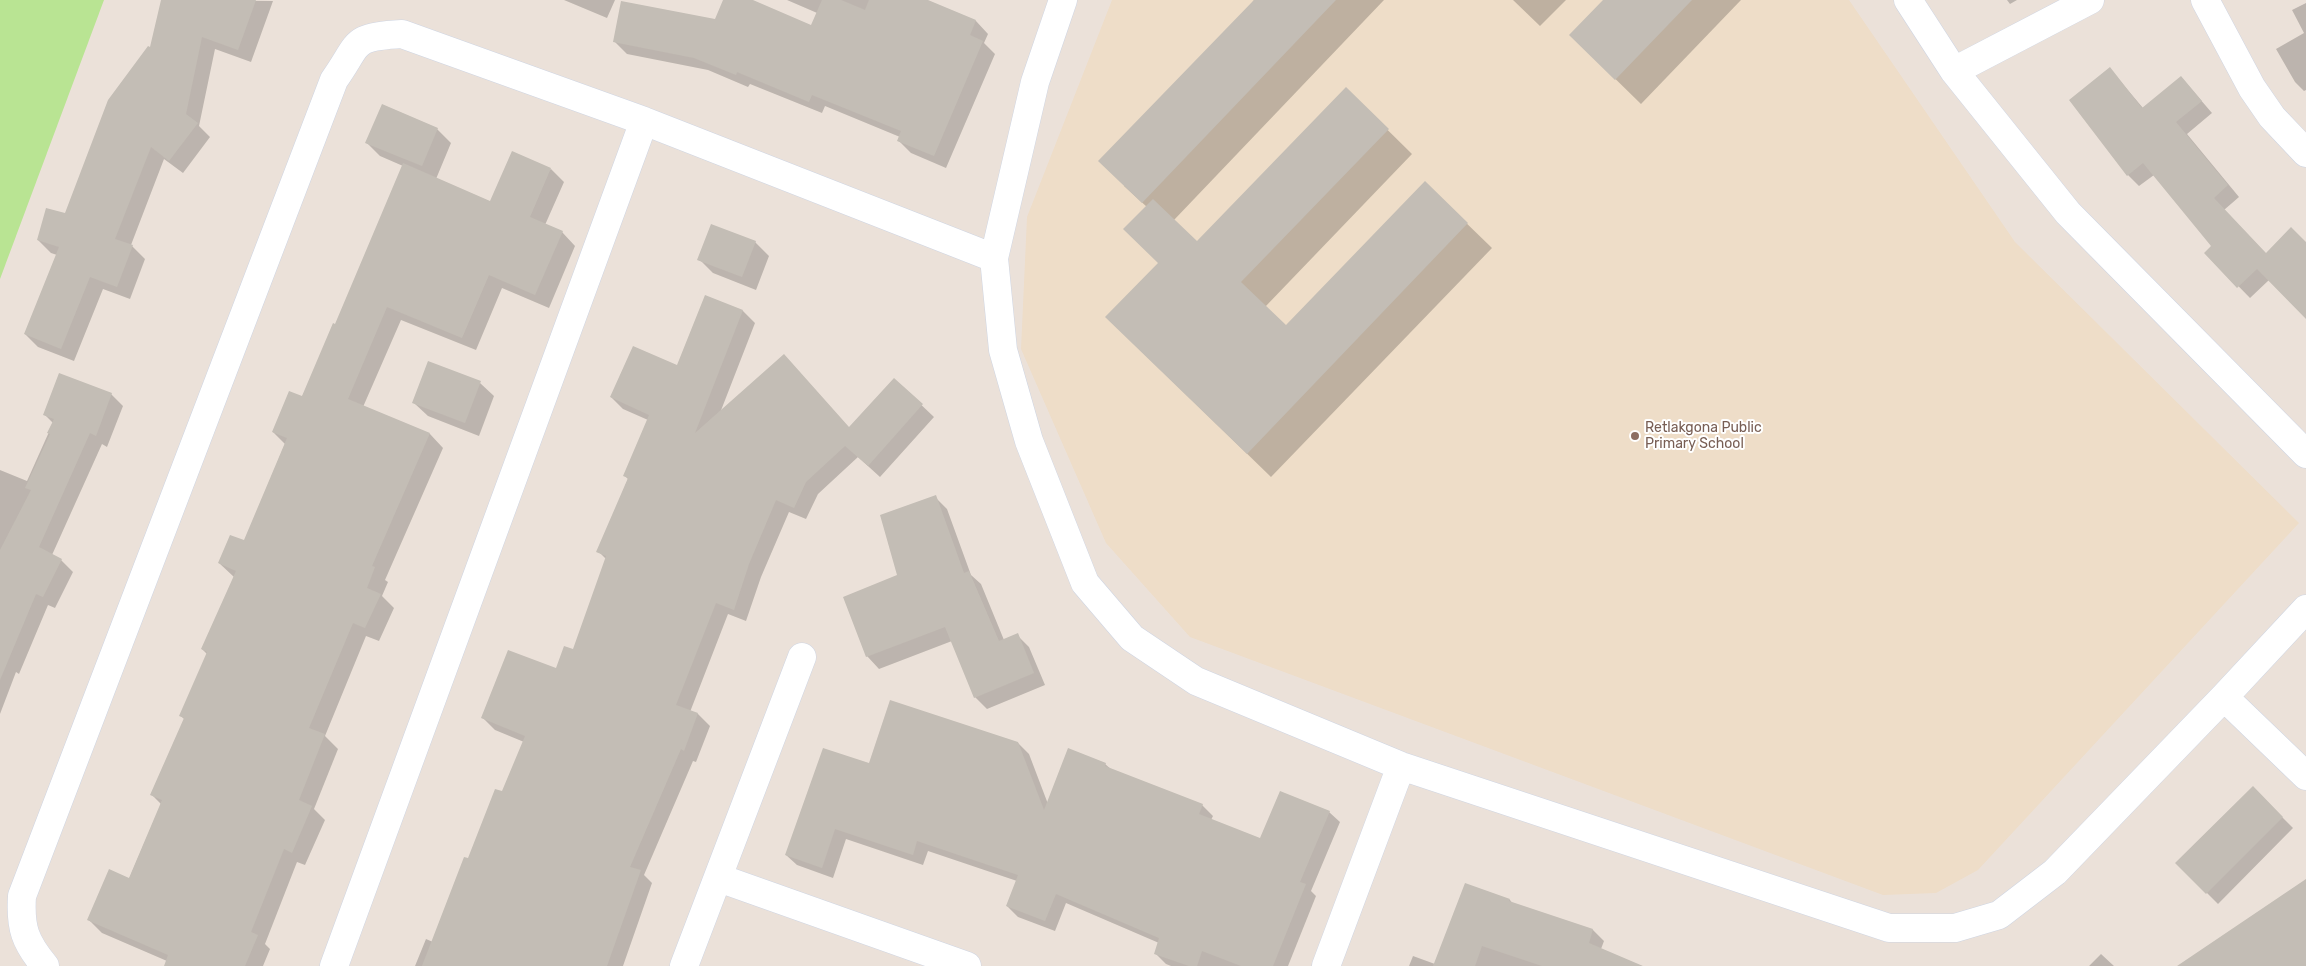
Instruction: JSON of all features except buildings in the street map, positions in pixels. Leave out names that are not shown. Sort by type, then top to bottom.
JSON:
[{"type":"street","points":[[1062,0],[1035,82],[994,258],[1003,350],[1029,441],[1085,583],[1132,638],[1196,682],[1401,766],[1889,928],[1955,928],[1999,915],[2055,872],[2306,609]]},
{"type":"street","points":[[1908,0],[1954,71],[2068,214],[2306,454]]},
{"type":"street","points":[[1954,71],[2090,0]]},
{"type":"street","points":[[2206,0],[2252,88],[2272,117],[2306,153]]},
{"type":"street","points":[[45,966],[34,953],[22,927],[22,896],[334,80],[359,41],[368,36],[402,34],[644,121],[994,258]]},
{"type":"street","points":[[334,966],[644,121]]},
{"type":"street","points":[[684,966],[802,657]]},
{"type":"street","points":[[2224,697],[2306,776]]},
{"type":"street","points":[[1326,966],[1401,766]]},
{"type":"street","points":[[719,878],[967,966]]},
{"type":"shaded area","name":"Retlakgona Public Primary School","points":[[1112,0],[1849,0],[2015,242],[2299,523],[1978,870],[1936,893],[1883,895],[1190,637],[1106,543],[1021,349],[1027,217]]},
{"type":"green space","points":[[0,0],[104,0],[0,279]]},
{"type":"place","name":"Retlakgona Public Primary School","points":[[1635,436]]}]
